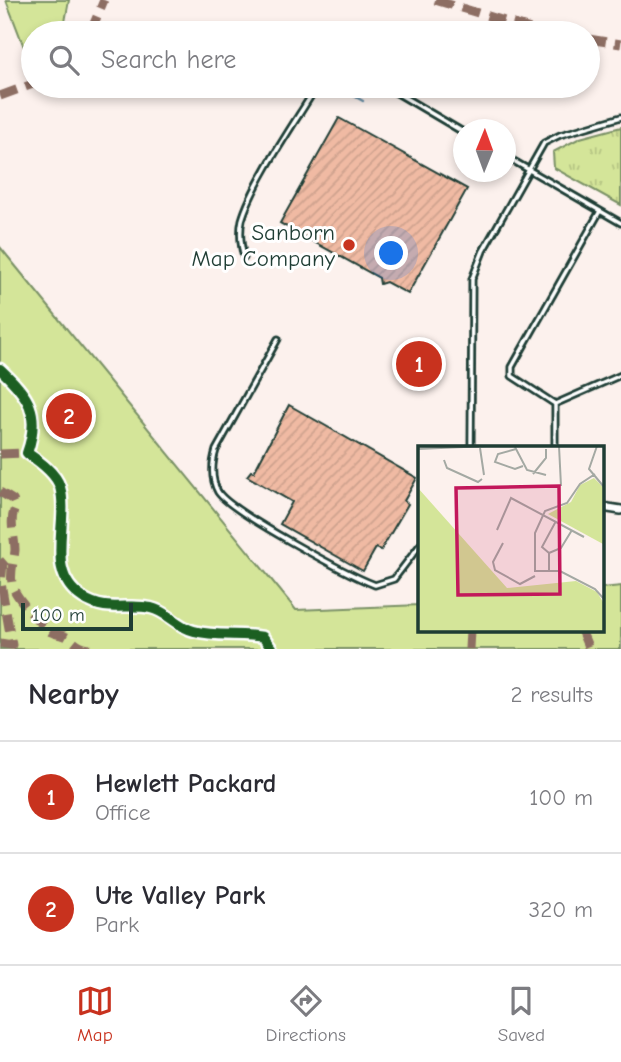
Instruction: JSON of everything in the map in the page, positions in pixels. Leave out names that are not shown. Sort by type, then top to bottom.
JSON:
[{"type":"lane","points":[[244,258],[241,233],[247,209],[310,98]]},
{"type":"lane","points":[[406,98],[453,126]]},
{"type":"lane","points":[[471,446],[472,279],[483,251],[538,150],[550,138],[621,117]]},
{"type":"lane","points":[[516,162],[621,223]]},
{"type":"lane","points":[[555,404],[512,376],[512,367],[600,211]]},
{"type":"lane","points":[[278,339],[216,450],[212,463],[217,490],[225,499],[261,522],[375,585],[394,579],[418,548]]},
{"type":"lane","points":[[555,404],[621,375]]},
{"type":"lane","points":[[555,404],[555,446]]},
{"type":"green space","points":[[6,0],[69,0],[65,21],[21,21],[21,39]]},
{"type":"green space","points":[[621,127],[621,205],[554,168],[553,152],[580,138]]},
{"type":"green space","points":[[0,247],[296,610],[418,605],[418,632],[604,632],[604,588],[621,586],[621,649],[0,649]]},
{"type":"building","points":[[339,118],[467,189],[408,294],[386,282],[380,284],[379,278],[280,223]]},
{"type":"building","points":[[289,405],[417,478],[404,501],[408,504],[381,550],[376,548],[363,571],[280,524],[292,502],[247,476],[251,471],[254,472]]},
{"type":"waterway","points":[[358,98],[363,101]]},
{"type":"marked path","points":[[95,21],[104,0]]},
{"type":"marked path","points":[[435,0],[504,21]]},
{"type":"marked path","points":[[600,41],[621,44]]},
{"type":"marked path","points":[[0,96],[21,88]]},
{"type":"marked path","points":[[0,454],[27,453]]},
{"type":"marked path","points":[[0,492],[13,500],[16,507],[12,522],[15,550],[11,577],[15,591],[47,629],[90,649]]},
{"type":"marked path","points":[[0,643],[12,645],[1,583],[3,563],[10,557]]},
{"type":"marked path","points":[[469,649],[470,632]]},
{"type":"marked path","points":[[582,632],[589,649]]},
{"type":"cycle path","points":[[0,369],[30,406],[33,427],[27,453],[51,472],[60,487],[61,561],[71,588],[92,603],[157,610],[194,631],[263,637],[272,649]]},
{"type":"place","name":"Sanborn Map Company","points":[[349,245]]},
{"type":"place","name":"Hewlett Packard","points":[[419,364]]},
{"type":"place","name":"Ute Valley Park","points":[[69,416]]}]
